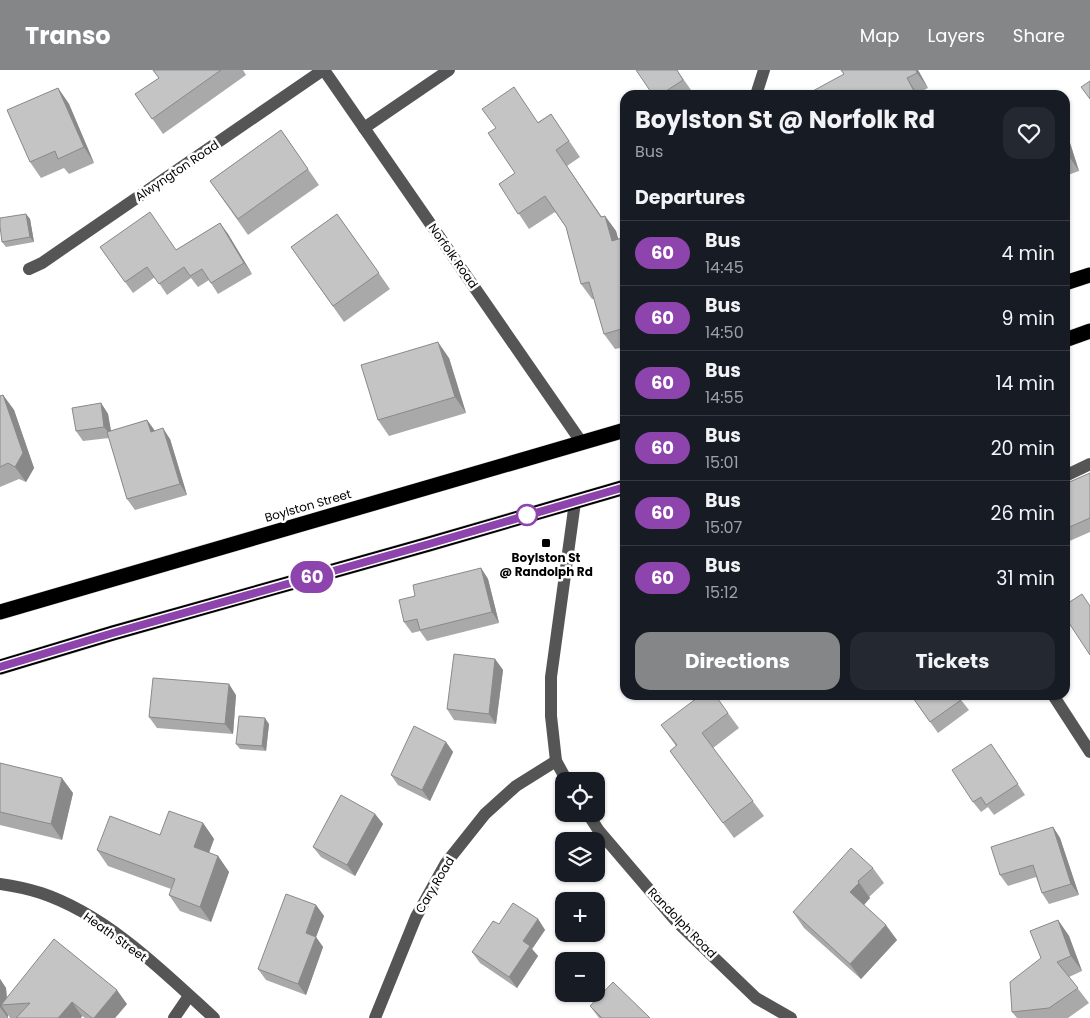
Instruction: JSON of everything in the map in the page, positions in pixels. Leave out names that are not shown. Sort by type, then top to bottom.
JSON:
[{"type":"highway","points":[[1070,282],[1090,275]]},
{"type":"highway","points":[[1070,338],[1090,331]]},
{"type":"highway","name":"Boylston Street","points":[[0,612],[620,432]]},
{"type":"highway","points":[[0,667],[620,488]]},
{"type":"street","name":"Norfolk Road","points":[[323,70],[582,443]]},
{"type":"street","name":"Alwyngton Road","points":[[29,269],[55,254],[323,70]]},
{"type":"street","points":[[364,128],[449,70]]},
{"type":"street","points":[[759,90],[764,70]]},
{"type":"street","points":[[1070,474],[1090,464]]},
{"type":"street","points":[[562,772],[556,761],[551,716],[551,677],[575,502]]},
{"type":"street","points":[[1056,700],[1090,752]]},
{"type":"street","name":"Cary Road","points":[[375,1018],[416,917],[446,863],[485,814],[516,786],[556,761]]},
{"type":"street","name":"Randolph Road","points":[[593,822],[676,921],[756,998],[790,1018]]},
{"type":"street","name":"Heath Street","points":[[0,884],[41,893],[94,919],[120,937],[214,1018]]},
{"type":"street","points":[[174,1018],[189,996]]},
{"type":"building","points":[[153,70],[221,70],[152,119],[135,94],[159,78]]},
{"type":"building","points":[[636,70],[677,70],[683,80],[668,90],[650,90]]},
{"type":"building","points":[[841,70],[916,70],[917,73],[907,78],[913,90],[815,90],[844,74]]},
{"type":"building","points":[[1090,81],[1090,99],[1081,87]]},
{"type":"building","points":[[514,87],[538,123],[551,114],[569,141],[556,150],[601,217],[605,216],[612,241],[620,239],[620,329],[604,334],[589,282],[581,284],[566,227],[545,196],[518,214],[499,184],[515,173],[488,133],[496,128],[482,109]]},
{"type":"building","points":[[58,88],[84,147],[58,159],[55,151],[30,162],[7,110]]},
{"type":"building","points":[[281,130],[308,169],[238,219],[210,181]]},
{"type":"building","points":[[150,212],[176,250],[220,223],[244,263],[211,283],[202,269],[190,276],[184,267],[159,284],[147,267],[125,282],[100,247]]},
{"type":"building","points":[[26,214],[30,237],[2,242],[0,218]]},
{"type":"building","points":[[337,214],[379,273],[333,306],[291,247]]},
{"type":"building","points":[[438,342],[455,397],[378,420],[361,365]]},
{"type":"building","points":[[3,395],[23,453],[15,467],[8,463],[0,467],[0,396]]},
{"type":"building","points":[[101,403],[104,427],[76,431],[72,408]]},
{"type":"building","points":[[147,420],[151,432],[163,428],[180,484],[127,499],[107,432]]},
{"type":"building","points":[[1090,473],[1090,518],[1070,527],[1070,482]]},
{"type":"building","points":[[481,568],[492,612],[420,630],[417,619],[404,622],[399,600],[415,596],[413,585]]},
{"type":"building","points":[[1082,594],[1090,606],[1090,655],[1070,625],[1070,602]]},
{"type":"building","points":[[454,654],[495,659],[489,714],[447,709]]},
{"type":"building","points":[[153,678],[229,684],[225,724],[149,717]]},
{"type":"building","points":[[694,700],[719,700],[728,713],[702,733],[753,801],[723,823],[670,751],[677,745],[661,725]]},
{"type":"building","points":[[915,700],[961,700],[930,722]]},
{"type":"building","points":[[239,716],[265,718],[262,746],[236,744]]},
{"type":"building","points":[[414,726],[446,742],[422,790],[391,775]]},
{"type":"building","points":[[991,744],[1018,784],[986,805],[981,797],[973,802],[952,770]]},
{"type":"building","points":[[0,763],[62,778],[51,824],[0,812]]},
{"type":"building","points":[[341,795],[375,814],[347,865],[313,847]]},
{"type":"building","points":[[169,811],[203,823],[194,847],[218,856],[200,907],[169,895],[175,879],[97,850],[110,816],[160,835]]},
{"type":"building","points":[[1053,827],[1071,884],[1042,893],[1033,865],[1000,875],[991,847]]},
{"type":"building","points":[[851,848],[873,868],[858,881],[859,883],[850,892],[886,925],[850,964],[793,912]]},
{"type":"building","points":[[286,894],[316,905],[306,933],[316,937],[298,984],[258,969]]},
{"type":"building","points":[[513,903],[538,919],[523,941],[530,946],[509,977],[472,952],[493,921],[499,924]]},
{"type":"building","points":[[1058,920],[1071,956],[1057,962],[1078,988],[1049,1008],[1012,1012],[1010,982],[1041,958],[1030,931]]},
{"type":"building","points":[[54,939],[117,990],[94,1018],[72,1002],[58,1018],[16,1018],[30,1003],[1,1005]]},
{"type":"building","points":[[613,982],[650,1018],[602,1018],[590,1006],[594,1002],[605,1002],[605,990]]},
{"type":"bus line","name":"60","points":[[0,667],[620,488]]},
{"type":"place","name":"Boylston St @ Randolph Rd","points":[[546,543]]}]
